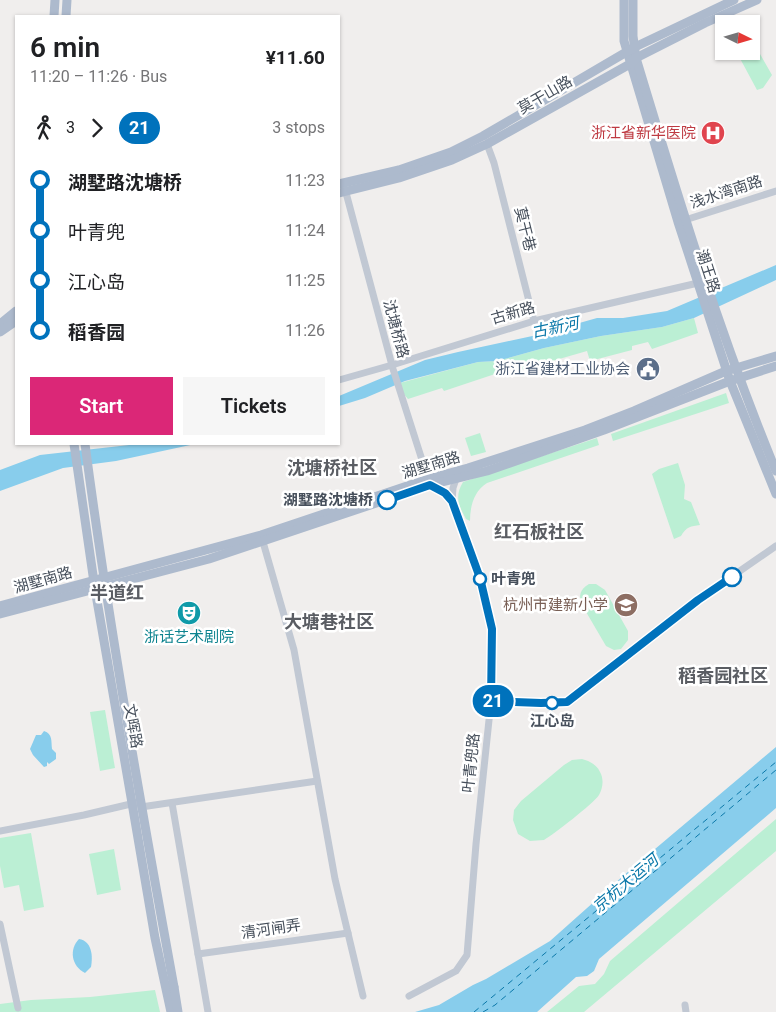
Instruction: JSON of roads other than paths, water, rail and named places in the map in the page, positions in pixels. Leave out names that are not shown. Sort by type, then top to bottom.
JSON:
[{"type":"main road","points":[[54,15],[55,0]]},
{"type":"main road","points":[[66,15],[67,0]]},
{"type":"main road","points":[[624,0],[624,40],[631,50]]},
{"type":"main road","points":[[631,50],[633,0]]},
{"type":"main road","name":"莫干山路","points":[[342,188],[451,152],[483,136],[631,50],[734,0]]},
{"type":"main road","name":"莫干山路","points":[[342,188],[399,178],[452,160],[487,144],[633,61],[705,23],[757,0]]},
{"type":"main road","name":"潮王路","points":[[631,50],[698,282],[705,291]]},
{"type":"main road","name":"潮王路","points":[[633,61],[712,312],[726,371],[776,494]]},
{"type":"main road","points":[[0,324],[15,312]]},
{"type":"main road","name":"潮王路","points":[[712,312],[737,368],[776,471]]},
{"type":"main road","points":[[0,332],[15,321]]},
{"type":"main road","name":"湖墅南路","points":[[0,606],[209,559],[263,542],[468,468],[585,430],[726,371],[776,356]]},
{"type":"main road","name":"湖墅南路","points":[[104,582],[429,482],[456,479],[486,471],[604,430],[730,381],[776,366]]},
{"type":"main road","name":"文晖路","points":[[85,446],[83,468],[95,584],[138,804],[170,987],[171,1012]]},
{"type":"main road","name":"文晖路","points":[[75,447],[83,468],[104,582],[138,804]]},
{"type":"main road","name":"湖墅南路","points":[[0,614],[95,584]]},
{"type":"main road","name":"文晖路","points":[[170,987],[178,1012]]},
{"type":"street","name":"莫干巷","points":[[487,144],[494,163],[534,321]]},
{"type":"street","name":"沈塘桥路","points":[[342,188],[392,367],[429,482]]},
{"type":"street","name":"浅水湾南路","points":[[684,220],[776,191]]},
{"type":"street","name":"古新路","points":[[340,380],[392,367],[534,321],[698,282]]},
{"type":"street","points":[[452,501],[452,488],[456,479]]},
{"type":"street","points":[[429,482],[445,493],[452,501]]},
{"type":"street","name":"叶青兜路","points":[[409,996],[456,971],[467,955],[491,701],[492,629],[480,578],[452,501]]},
{"type":"street","points":[[263,542],[294,650],[335,880],[363,996]]},
{"type":"street","points":[[491,701],[567,702],[698,600],[776,546]]},
{"type":"street","points":[[0,832],[138,804],[172,803],[317,781]]},
{"type":"street","points":[[172,803],[208,1012]]},
{"type":"street","points":[[0,924],[18,1008]]},
{"type":"street","name":"清河闸弄","points":[[198,954],[348,933]]},
{"type":"water","points":[[776,265],[776,280],[694,318],[662,327],[601,336],[544,348],[497,361],[478,362],[405,381],[365,398],[340,406],[340,396],[425,360],[537,335],[597,318],[623,318],[667,311]]},
{"type":"water","points":[[129,445],[190,445],[116,461],[63,468],[0,491],[0,470],[40,455]]},
{"type":"water","points":[[44,731],[50,736],[52,749],[56,753],[56,759],[49,764],[47,762],[47,766],[44,767],[30,749],[36,735],[41,735]]},
{"type":"water","name":"京杭大运河","points":[[776,747],[776,808],[599,959],[594,971],[587,976],[576,977],[537,1012],[415,1012],[439,1005],[550,941],[623,876]]},
{"type":"water","points":[[79,939],[87,943],[92,954],[91,967],[85,973],[74,962],[73,957],[74,948]]},
{"type":"place","name":"浙江省新华医院","points":[[713,133]]},
{"type":"place","name":"浙江省建材工业协会","points":[[648,369]]},
{"type":"place","name":"湖墅路沈塘桥","points":[[387,500]]},
{"type":"place","name":"叶青兜","points":[[480,579]]},
{"type":"place","name":"杭州市建新小学","points":[[626,605]]},
{"type":"place","name":"浙话艺术剧院","points":[[189,613]]},
{"type":"place","name":"江心岛","points":[[552,703]]},
{"type":"district","name":"沈塘桥社区","points":[[332,468]]},
{"type":"district","name":"红石板社区","points":[[539,532]]},
{"type":"district","name":"半道红","points":[[117,593]]},
{"type":"district","name":"大塘巷社区","points":[[329,622]]},
{"type":"district","name":"稻香园社区","points":[[723,676]]},
{"type":"water label","name":"古新河","points":[[555,327]]}]
